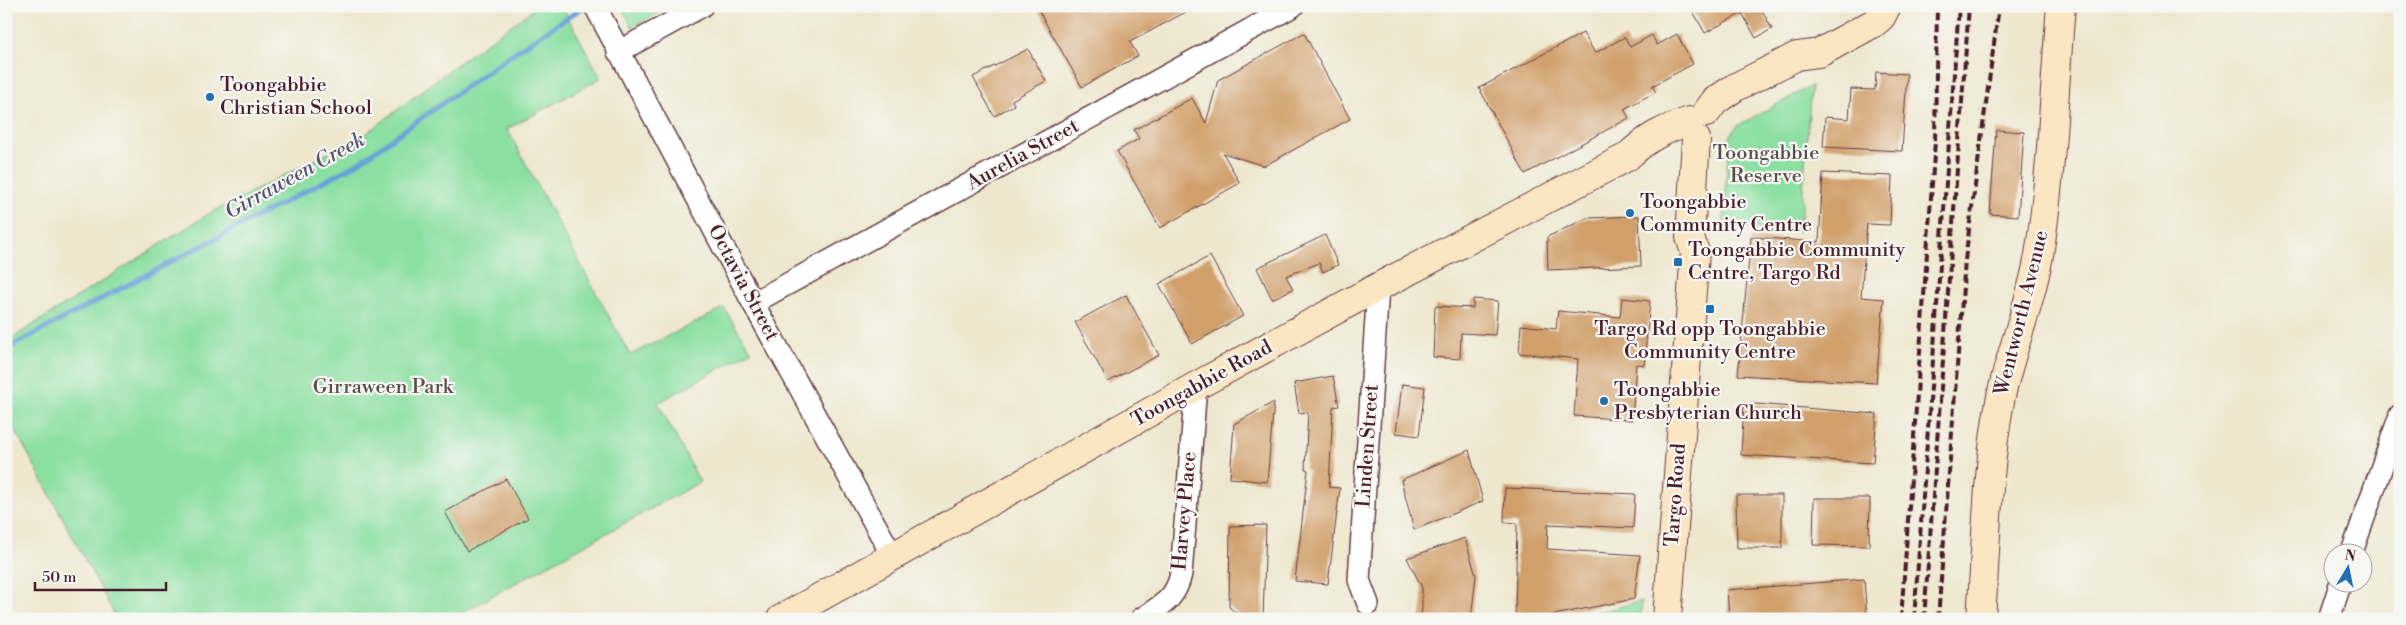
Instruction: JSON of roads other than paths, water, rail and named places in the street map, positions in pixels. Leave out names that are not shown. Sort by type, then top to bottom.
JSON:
[{"type":"main road","name":"Wentworth Avenue","points":[[1981,619],[1993,453],[2000,404],[2010,357],[2034,281],[2043,230],[2061,6]]},
{"type":"main road","name":"Toongabbie Road","points":[[780,619],[893,558],[1196,386],[1378,287],[1628,157],[1645,140],[1671,127],[1702,128],[1726,115],[1754,96],[1803,71],[1819,53],[1874,23],[1884,11]]},
{"type":"main road","name":"Targo Road","points":[[1667,619],[1695,252],[1690,237],[1702,128]]},
{"type":"street","points":[[618,52],[702,6]]},
{"type":"street","name":"Aurelia Street","points":[[753,303],[1293,6]]},
{"type":"street","name":"Octavia Street","points":[[598,12],[753,303],[893,558]]},
{"type":"street","name":"Linden Street","points":[[1368,604],[1359,580],[1378,287]]},
{"type":"street","name":"Harvey Place","points":[[1141,619],[1173,596],[1178,588],[1196,386]]},
{"type":"street","points":[[2356,542],[2400,415]]},
{"type":"street","points":[[2329,619],[2338,592]]},
{"type":"waterway","name":"Girraween Creek","points":[[6,349],[355,165],[515,52],[585,6]]},
{"type":"railway","points":[[1901,619],[1935,141],[1937,6]]},
{"type":"railway","points":[[1914,619],[1959,6]]},
{"type":"railway","points":[[1924,619],[1969,6]]},
{"type":"railway","points":[[1938,619],[1965,260],[1999,6]]},
{"type":"place","name":"Toongabbie Christian School","points":[[210,97]]},
{"type":"place","name":"Toongabbie Community Centre","points":[[1630,213]]},
{"type":"place","name":"Toongabbie Community Centre, Targo Rd","points":[[1678,262]]},
{"type":"place","name":"Targo Rd opp Toongabbie Community Centre","points":[[1710,309]]},
{"type":"place","name":"Toongabbie Presbyterian Church","points":[[1604,401]]},
{"type":"park label","name":"Toongabbie Reserve","points":[[1766,164]]},
{"type":"park label","name":"Girraween Park","points":[[383,387]]}]
